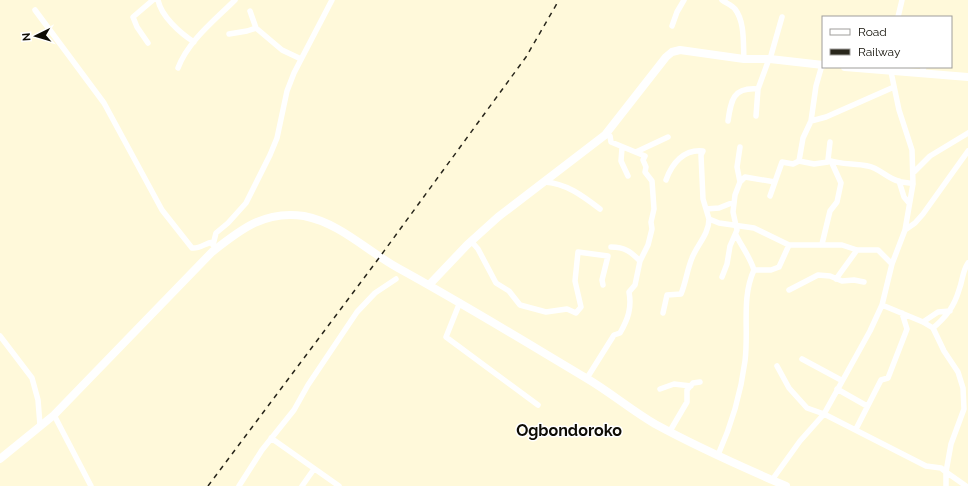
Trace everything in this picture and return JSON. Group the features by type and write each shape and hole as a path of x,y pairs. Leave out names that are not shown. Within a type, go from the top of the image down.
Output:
{"main road":[{"path":"429,285 471,241 498,217 605,135 654,70 672,52 680,50 744,59 770,59 822,65"},
{"path":"890,68 922,70 968,77"},
{"path":"0,459 54,415 212,252 242,229 255,222 271,217 288,215 304,216 324,222 360,242 379,258 460,302 587,378 654,423 718,455 786,486"}],"street":[{"path":"148,43 137,27 133,17 153,0"},
{"path":"158,0 159,6 173,24 194,42"},
{"path":"178,68 182,58 194,42 235,0"},
{"path":"212,252 216,233 228,223 246,203 270,155 276,138 286,91 332,0"},
{"path":"672,26 677,12 684,0"},
{"path":"722,0 734,8 737,13 742,28 744,59"},
{"path":"898,16 902,0"},
{"path":"35,10 104,103 170,221 192,248 197,248 213,242"},
{"path":"250,11 256,28 282,50 301,59"},
{"path":"756,116 758,89 770,59 782,17"},
{"path":"229,34 256,28"},
{"path":"799,161 803,138 811,121 816,86 822,68"},
{"path":"772,480 800,441 824,414 841,380 870,331 882,305 892,264 905,230 913,184 914,172 912,150 899,110 890,68"},
{"path":"811,121 826,117 894,87"},
{"path":"728,121 730,105 737,94 745,88 758,89"},
{"path":"914,172 930,156 968,133"},
{"path":"587,378 614,335 620,333 625,324 630,309 629,292 635,285 640,261 648,245 654,209 652,181 645,172 646,167 643,160 645,156 622,148 611,142 610,136 605,135"},
{"path":"636,152 668,137"},
{"path":"822,244 830,211 837,202 841,184 829,160 830,142"},
{"path":"740,147 737,166 740,182"},
{"path":"622,148 621,161 628,176"},
{"path":"663,313 667,295 681,294 692,260 709,226 709,219 704,199 703,151 693,150 677,160 670,169 666,180"},
{"path":"905,230 915,223 923,214 968,151"},
{"path":"770,196 782,162 793,164 799,161 814,164 828,162 829,160 868,166 882,171 899,181 907,181 913,184"},
{"path":"722,278 727,264 730,246 737,230 735,225 734,202 740,182 745,177 775,182"},
{"path":"899,181 904,197 910,203"},
{"path":"544,182 562,184 600,208"},
{"path":"706,209 719,208 734,202"},
{"path":"709,219 719,223 754,228 789,245 842,245 857,250 878,250 892,264"},
{"path":"718,455 730,424 745,361 746,296 754,270 751,259 742,247 736,235"},
{"path":"471,241 478,249 496,283 509,291 520,305 546,312 567,310 576,313 581,307 576,281 578,252 608,256 602,280 603,285"},
{"path":"754,270 771,270 779,267 789,245"},
{"path":"611,247 621,247 632,253 640,261"},
{"path":"836,278 857,250"},
{"path":"932,328 946,317 950,311 960,289 963,271 968,263"},
{"path":"789,290 818,275 836,278 842,281 854,280 864,282"},
{"path":"239,486 271,438 294,410 308,385 357,312 375,293 396,278"},
{"path":"460,302 446,337 538,405"},
{"path":"882,305 923,322 932,328"},
{"path":"923,322 931,315 938,312 950,311"},
{"path":"856,429 881,380 888,378 894,367 906,329 902,313"},
{"path":"931,315 932,328 944,351 958,372 964,398 962,418 951,444 946,472 946,486"},
{"path":"0,336 32,378 38,400 40,425"},
{"path":"802,359 841,380"},
{"path":"777,366 789,388 807,408 856,429 926,466 941,468 966,486"},
{"path":"670,431 687,402 687,390 693,383 700,382"},
{"path":"660,388 674,384 691,386"},
{"path":"837,389 867,406"},
{"path":"54,415 91,486"},
{"path":"271,438 338,486"},
{"path":"302,486 314,469"}],"railway":[{"path":"208,486 379,258 526,57 559,0"}],"district":[{"name":"Ogbondoroko","path":"569,430"}]}
